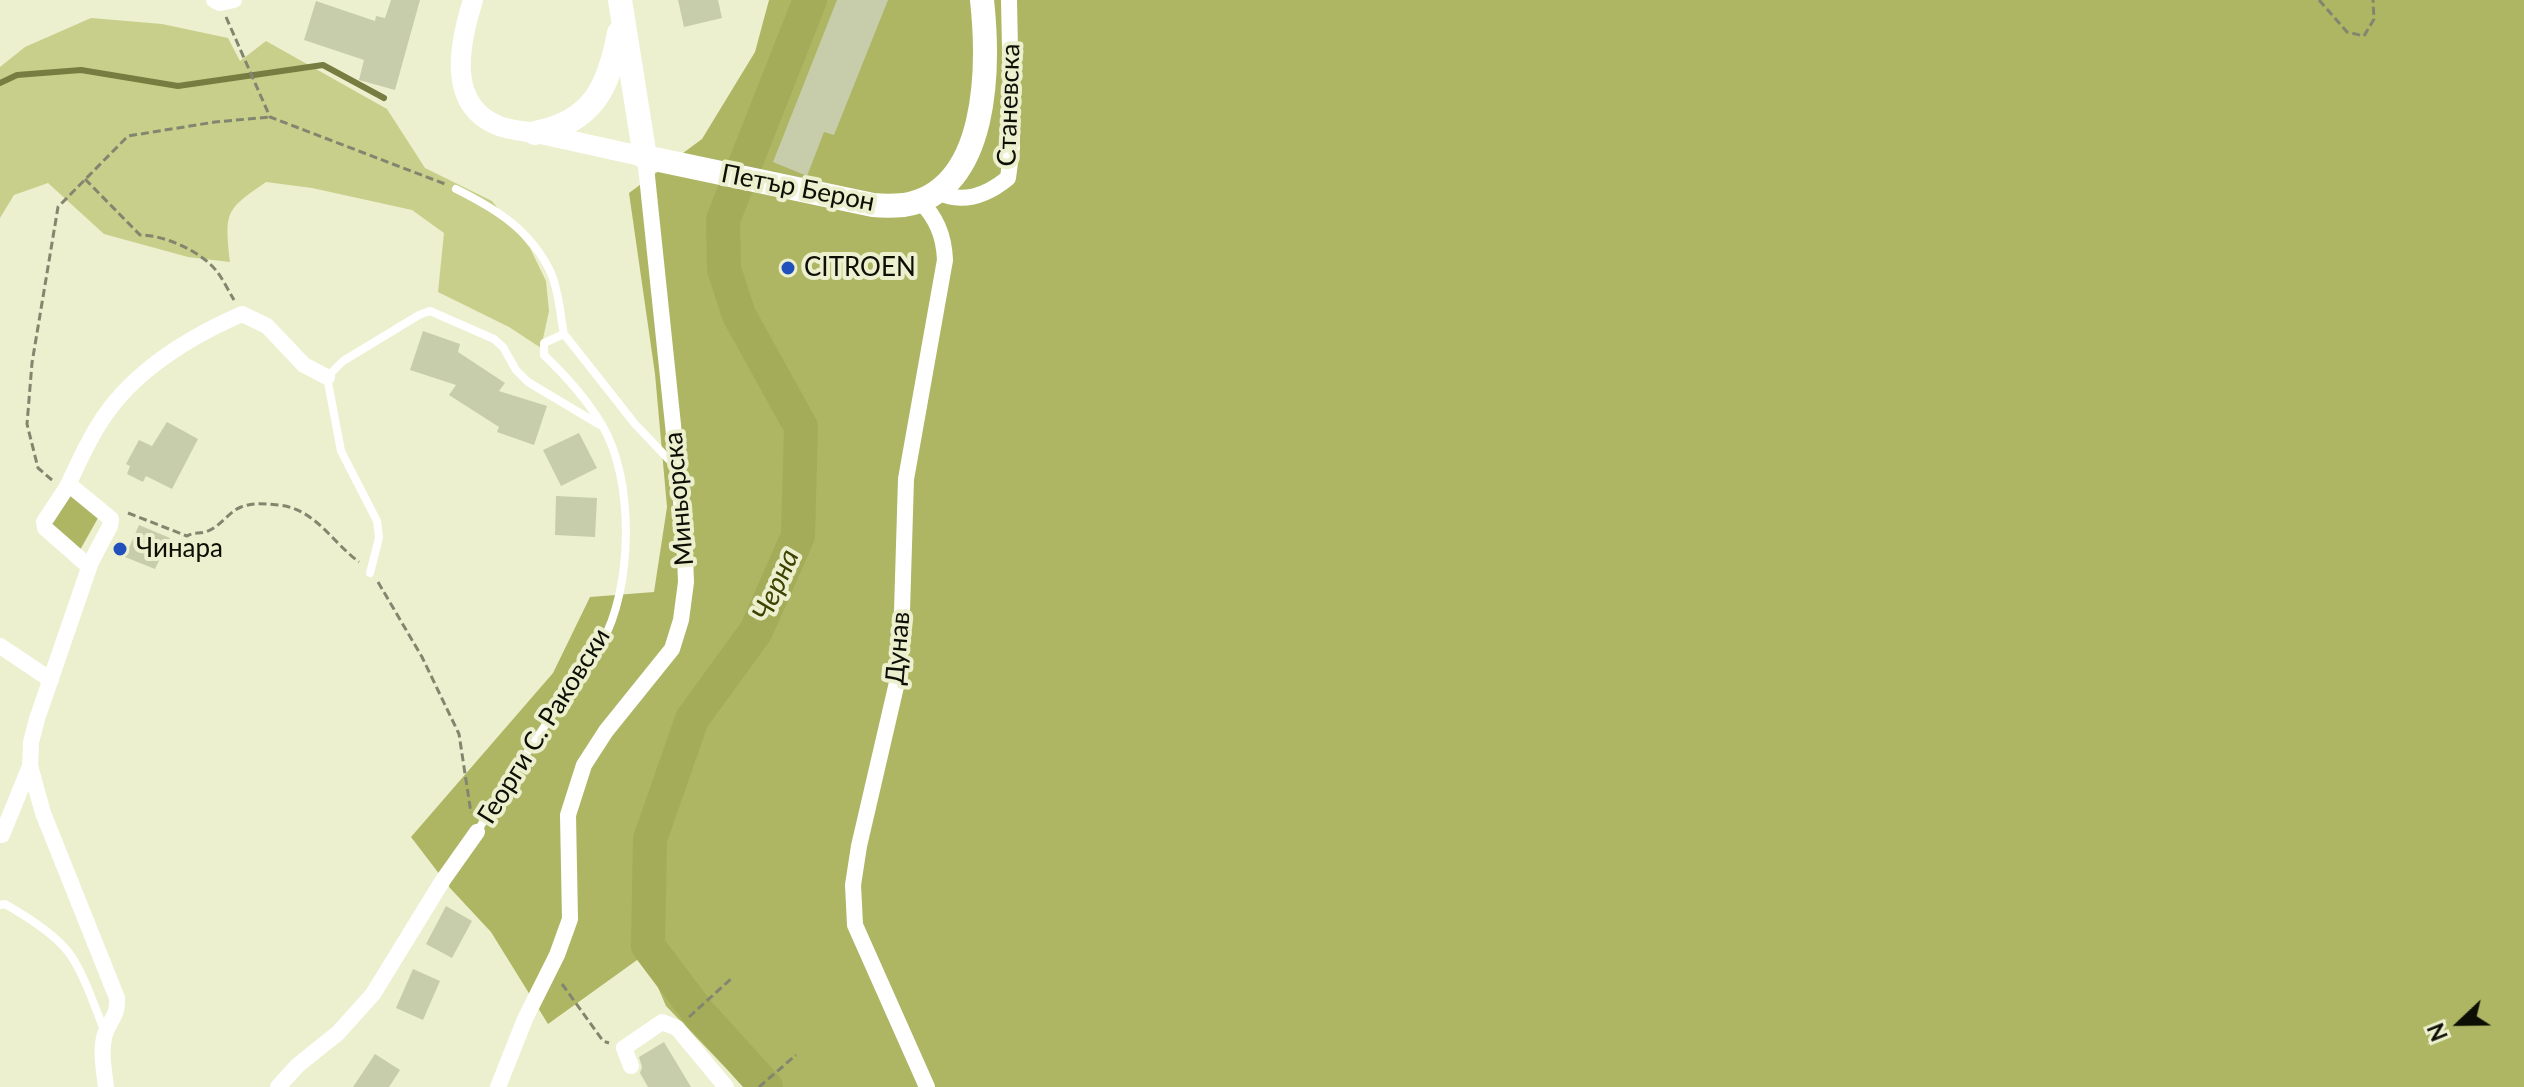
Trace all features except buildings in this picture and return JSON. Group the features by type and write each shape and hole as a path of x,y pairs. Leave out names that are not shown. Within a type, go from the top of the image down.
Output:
{"main road":[{"path":"927,196 964,159 979,120 985,78 982,0"},
{"path":"535,133 572,122 599,94 614,62 621,7"},
{"path":"621,7 645,157"},
{"name":"Петър Берон","path":"645,157 873,205 906,205 927,196"}],"street":[{"path":"473,0 460,45 459,62 461,81 474,108 489,121 512,130 645,157"},
{"name":"Станевска","path":"927,196 950,199 989,193 1008,178 1012,147 1009,0"},
{"name":"Миньорска","path":"498,1087 570,919 568,815 584,765 606,731 672,649 681,620 686,582 678,469 645,157"},
{"name":"Дунав","path":"927,196 944,243 945,260 906,479 898,678 859,846 853,885 855,925 927,1087"},
{"path":"91,562 86,564 45,528 44,522 67,487 99,424 135,380 169,355 242,314 267,326 304,365 327,377"},
{"path":"67,487 72,487 111,519 91,562 51,680 31,742 30,766 43,813 117,998 118,1013 106,1033 103,1056 106,1087"},
{"path":"0,646 51,680"},
{"path":"2,835 30,766"},
{"name":"Георги С. Раковски","path":"278,1087 298,1065 338,1033 373,994 443,880 477,832"},
{"path":"631,1066 624,1048 662,1022 677,1028 726,1087"}],"lane":[{"path":"456,189 496,209 517,226 552,274 564,334 635,424 678,469"},
{"path":"370,573 379,538 377,521 341,451 327,377 343,361 430,311 494,339 528,382 604,427"},
{"name":"Георги С. Раковски","path":"477,832 508,779 602,643 618,605 625,504 617,464 604,427 574,383 544,355 544,343 564,334"},
{"path":"0,905 13,908 47,932 71,955 106,1033"}],"path":[{"path":"2319,0 2347,32 2364,36 2374,19 2373,0"},
{"path":"223,1 242,56 270,117"},
{"path":"38,468 27,424 32,363 58,207 128,136 270,117 456,189"},
{"path":"85,179 140,235 154,235 192,252 217,271 242,314"},
{"path":"111,519 118,514 132,512 187,536 194,532 205,533 234,510 262,503 290,506 323,527 381,585 422,657 459,734 467,798 477,832"},
{"path":"557,955 555,974 581,1011 603,1041 624,1048"},
{"path":"677,1028 732,978"},
{"path":"759,1087 796,1055"}],"green space":[{"path":"769,0 2524,0 2524,1087 748,1087 666,1006 644,955 548,1024 491,932 450,888 411,837 553,673 590,597 654,592 667,507 655,374 629,193 702,139 755,52"},
{"path":"91,18 162,24 228,38 240,61 266,41 387,109 425,168 492,201 530,248 546,281 549,311 541,348 509,327 438,292 444,233 412,210 312,188 266,182 242,200 230,214 230,262 188,257 104,234 48,183 14,195 0,218 0,67 25,47"},
{"path":"68,493 98,518 80,550 49,522"}],"waterway":[{"name":"Черна","path":"766,1087 697,1011 648,946 650,839 692,719 756,631 798,536 801,427 739,315 724,269 723,220 810,0"},
{"path":"0,83 17,75 81,70 178,86 323,65 384,98"}],"place":[{"name":"CITROEN","path":"788,268"},
{"name":"Чинара","path":"120,549"}]}
